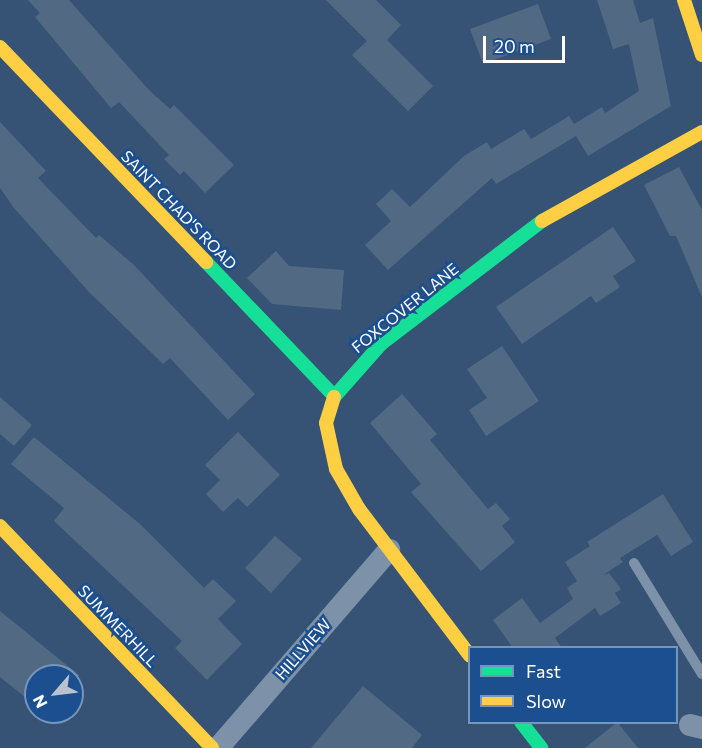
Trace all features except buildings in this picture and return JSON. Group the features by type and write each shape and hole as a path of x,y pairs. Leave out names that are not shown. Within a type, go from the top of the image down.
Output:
{"street":[{"path":"684,0 702,55"},
{"name":"SAINT CHAD'S ROAD","path":"0,47 334,396"},
{"name":"FOXCOVER LANE","path":"468,653 359,509 328,447 326,423 334,396 381,344 550,215 702,132"},
{"name":"SUMMERHILL","path":"0,526 212,748"},
{"name":"HILLVIEW","path":"218,748 389,550"},
{"path":"522,724 541,748"}],"lane":[{"path":"634,563 702,674"}],"traffic: fast":[{"path":"334,397 381,344 542,221"},
{"path":"206,262 334,396"},
{"path":"523,724 541,748"}],"traffic: slow":[{"path":"684,0 702,55"},
{"path":"0,47 206,262"},
{"path":"542,221 702,132"},
{"path":"334,397 326,423 336,469 359,509 468,653"},
{"path":"0,526 212,748"}]}
